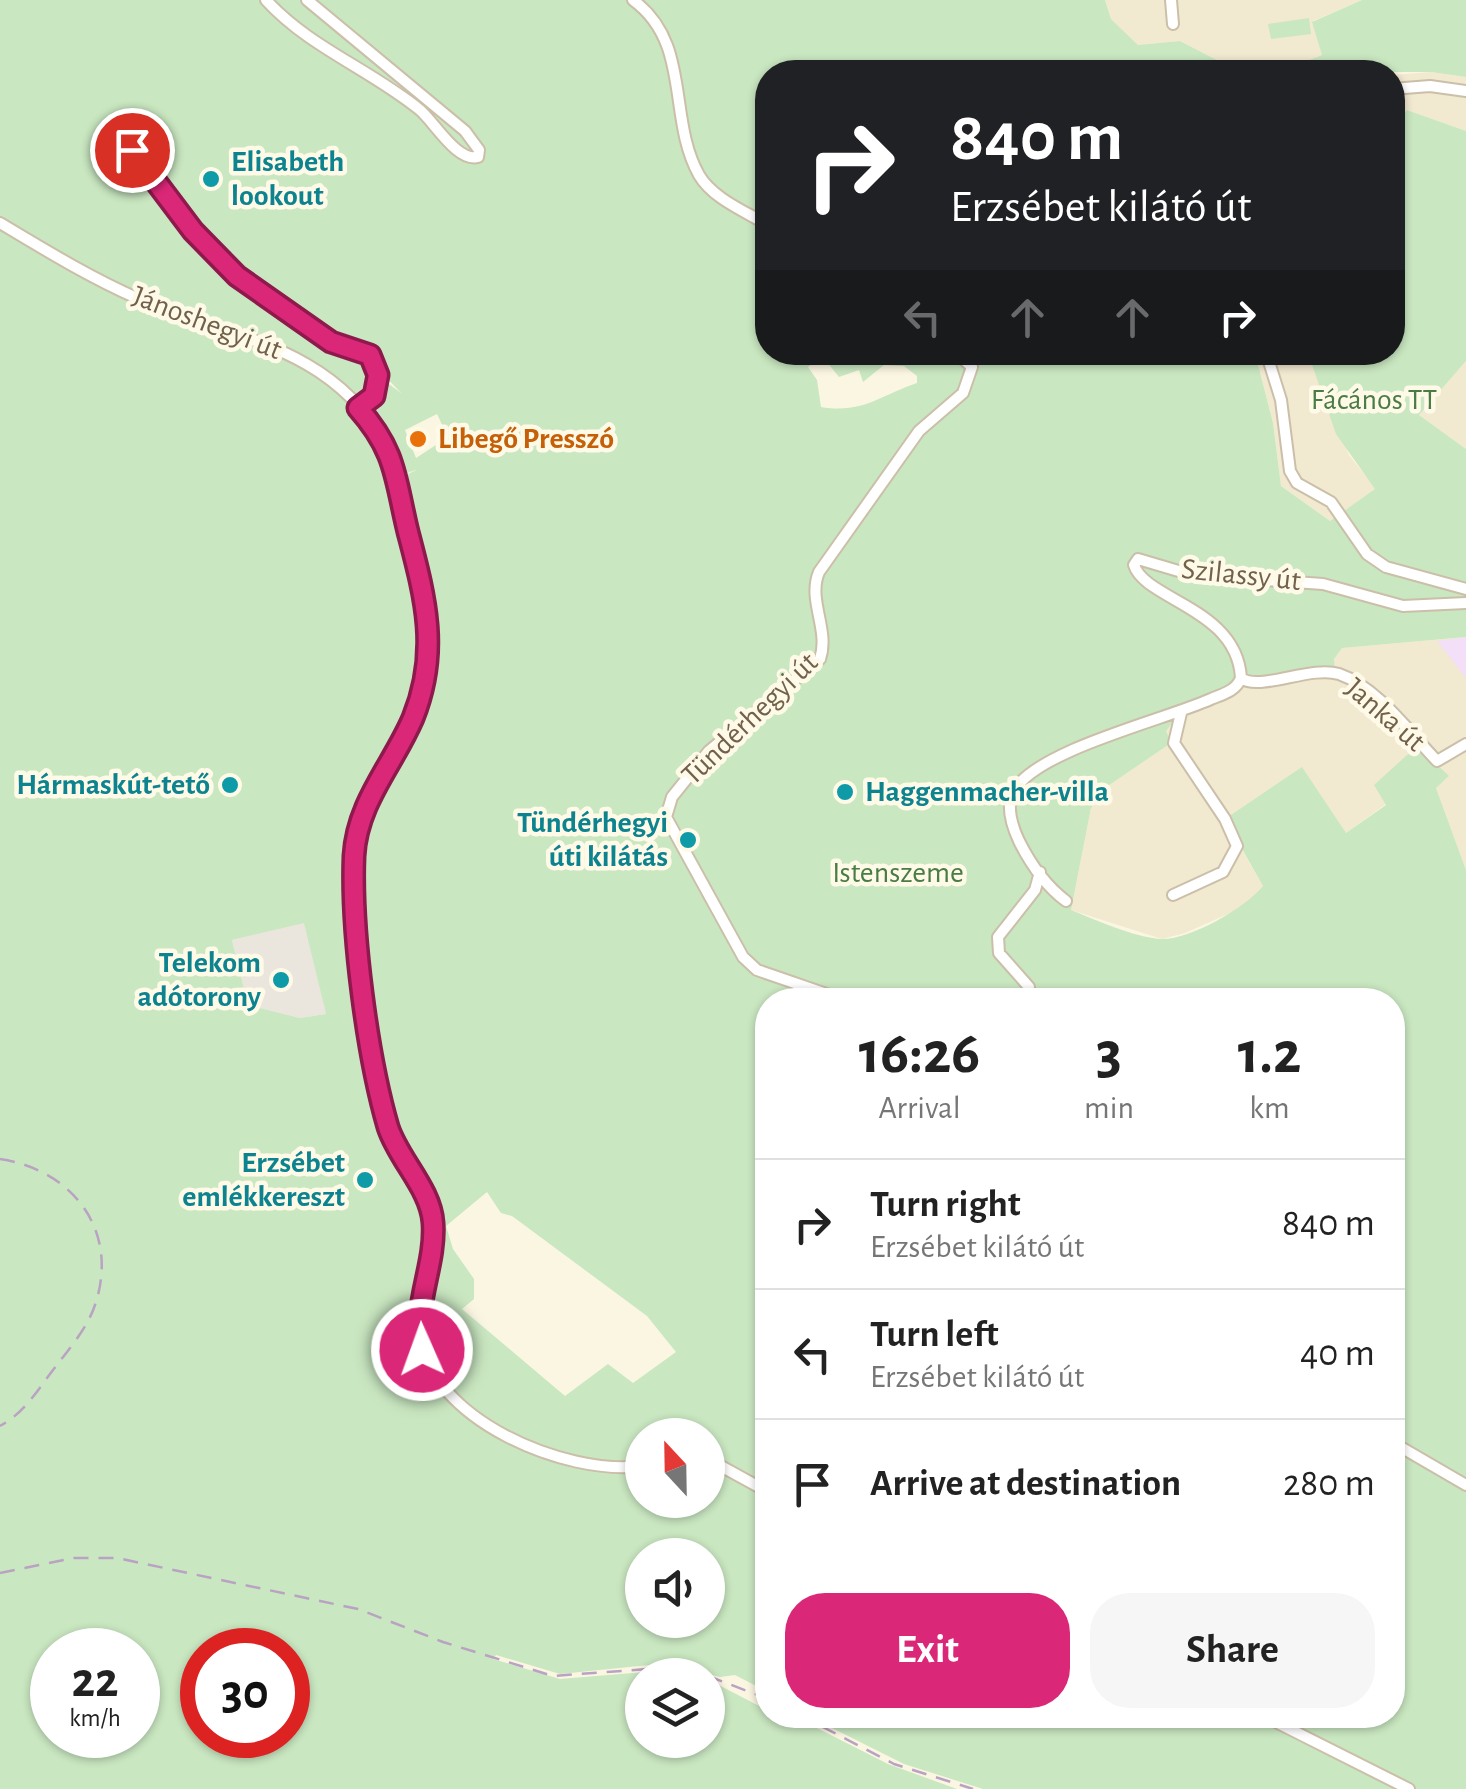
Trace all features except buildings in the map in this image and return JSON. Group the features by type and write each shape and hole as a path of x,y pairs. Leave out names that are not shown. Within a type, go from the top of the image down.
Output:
{"street":[{"path":"266,0 327,52 417,108 460,153 478,156 479,150 465,131 307,0"},
{"path":"633,0 658,23 668,40 688,144 699,175 720,196 755,217"},
{"path":"1171,0 1173,24"},
{"path":"1405,88 1430,86 1466,91"},
{"path":"158,155 134,145 132,152 193,231 237,276 331,342 370,355 377,366 377,388 372,399 358,408"},
{"name":"Jánoshegyi út","path":"0,223 136,298 284,349 324,375 387,444 428,608 428,653 418,704 366,806 354,856 365,1012 380,1094 401,1160 428,1204 433,1222 418,1318 422,1350 446,1395 510,1437 583,1464 625,1465"},
{"name":"Tündérhegyi út","path":"809,988 757,970 743,957 666,817 672,797 709,751 820,658 824,644 813,589 818,572 919,431 968,385 970,365"},
{"path":"1269,365 1286,427 1290,472 1298,483 1331,502 1368,554 1386,568 1466,589"},
{"name":"Szilassy út","path":"1241,678 1228,640 1188,606 1138,575 1134,565 1138,558 1192,574 1302,580 1402,606 1466,602"},
{"name":"Janka út","path":"1241,678 1252,684 1323,672 1338,674 1374,698 1437,761 1466,744"},
{"path":"1066,901 1052,890 1014,832 1010,800 1024,778 1085,744 1234,689 1241,678"},
{"path":"1173,894 1223,872 1237,846 1174,743 1180,712"},
{"path":"1029,987 999,953 998,942 1006,921 1034,890 1040,872"},
{"path":"1405,1450 1466,1485"},
{"path":"725,1469 755,1485"},
{"path":"1288,1728 1408,1789"}],"shaded area":[{"path":"1105,0 1362,0 1313,21 1322,55 1309,60 1217,60 1180,41 1138,45 1111,19"},
{"path":"1431,72 1466,77 1466,131 1405,112 1405,74"},
{"path":"1466,361 1466,449 1419,415"},
{"path":"1258,365 1313,365 1349,455 1376,489 1330,521 1281,486 1273,423"},
{"path":"1466,637 1466,870 1436,788 1448,777 1386,804 1346,833 1239,845 1263,886 1246,906 1185,933 1162,939 1071,910 1091,808 1105,788 1171,743 1166,739 1166,714 1236,682 1334,659 1342,648"},
{"path":"1466,637 1466,678 1437,641"},
{"path":"305,922 326,1014 300,1018 248,1005 232,940"}],"green space":[{"path":"0,0 1105,0 1111,19 1138,45 1180,41 1217,60 755,60 755,365 811,365 821,407 849,408 917,383 917,376 904,366 884,365 1258,365 1273,423 1281,486 1330,521 1375,489 1336,434 1312,365 1405,365 1405,112 1466,131 1466,361 1419,415 1466,449 1466,637 1342,648 1334,659 1335,673 1242,678 1229,689 1167,715 1175,719 1166,731 1171,743 1105,788 1091,808 1071,910 1150,938 1187,934 1230,913 1263,886 1225,819 1302,767 1346,833 1386,805 1374,785 1417,746 1449,776 1436,788 1466,870 1466,1789 983,1789 904,1764 832,1728 1405,1728 1405,988 755,988 755,1685 735,1675 725,1676 725,1658 625,1658 625,1667 560,1674 496,1655 493,1659 560,1679 625,1674 625,1758 725,1758 725,1689 755,1704 755,1728 817,1728 888,1764 957,1789 0,1789","holes":["386,377 401,393 385,381 366,411 396,452 402,475 418,469 396,480 386,453 369,434 372,431 356,410 350,414 346,403 365,397 376,380","437,414 445,431 436,436 439,443 416,458 405,430","304,923 326,1014 300,1018 248,1005 232,940","487,1192 501,1213 512,1216 647,1316 676,1352 633,1383 608,1364 565,1396 462,1309 474,1299 474,1279 453,1249 446,1226"]},
{"path":"1362,0 1466,0 1466,77 1405,72 1405,60 1309,60 1322,55 1312,22"},
{"path":"1309,18 1311,34 1271,39 1268,24"},
{"path":"829,365 884,365 863,382 859,370 839,377"}],"railway":[{"path":"0,1159 26,1165 69,1191 95,1229 101,1253 101,1278 92,1314 30,1401 0,1426"},
{"path":"0,1573 74,1558 117,1558 358,1609 443,1642 553,1676 625,1671"},
{"path":"725,1683 755,1694"},
{"path":"825,1728 894,1764 973,1789"}],"place":[{"name":"Elisabeth lookout","path":"211,179"},
{"name":"Libegő Presszó","path":"418,439"},
{"name":"Hármaskút-tető","path":"230,785"},
{"name":"Haggenmacher-villa","path":"845,792"},
{"name":"Tündérhegyi úti kilátás","path":"688,840"},
{"name":"Telekom adótorony","path":"281,980"},
{"name":"Erzsébet emlékkereszt","path":"365,1180"}],"route":[{"path":"132,150 193,231 237,276 331,342 369,354 377,366 379,378 374,396 358,408 387,444 399,476 409,536 425,590 428,653 418,704 372,789 360,821 354,856 365,1012 380,1094 401,1160 428,1204 433,1222 418,1318 422,1350"}],"park label":[{"name":"Fácános TT","path":"1374,400"},
{"name":"Istenszeme","path":"898,873"}]}
